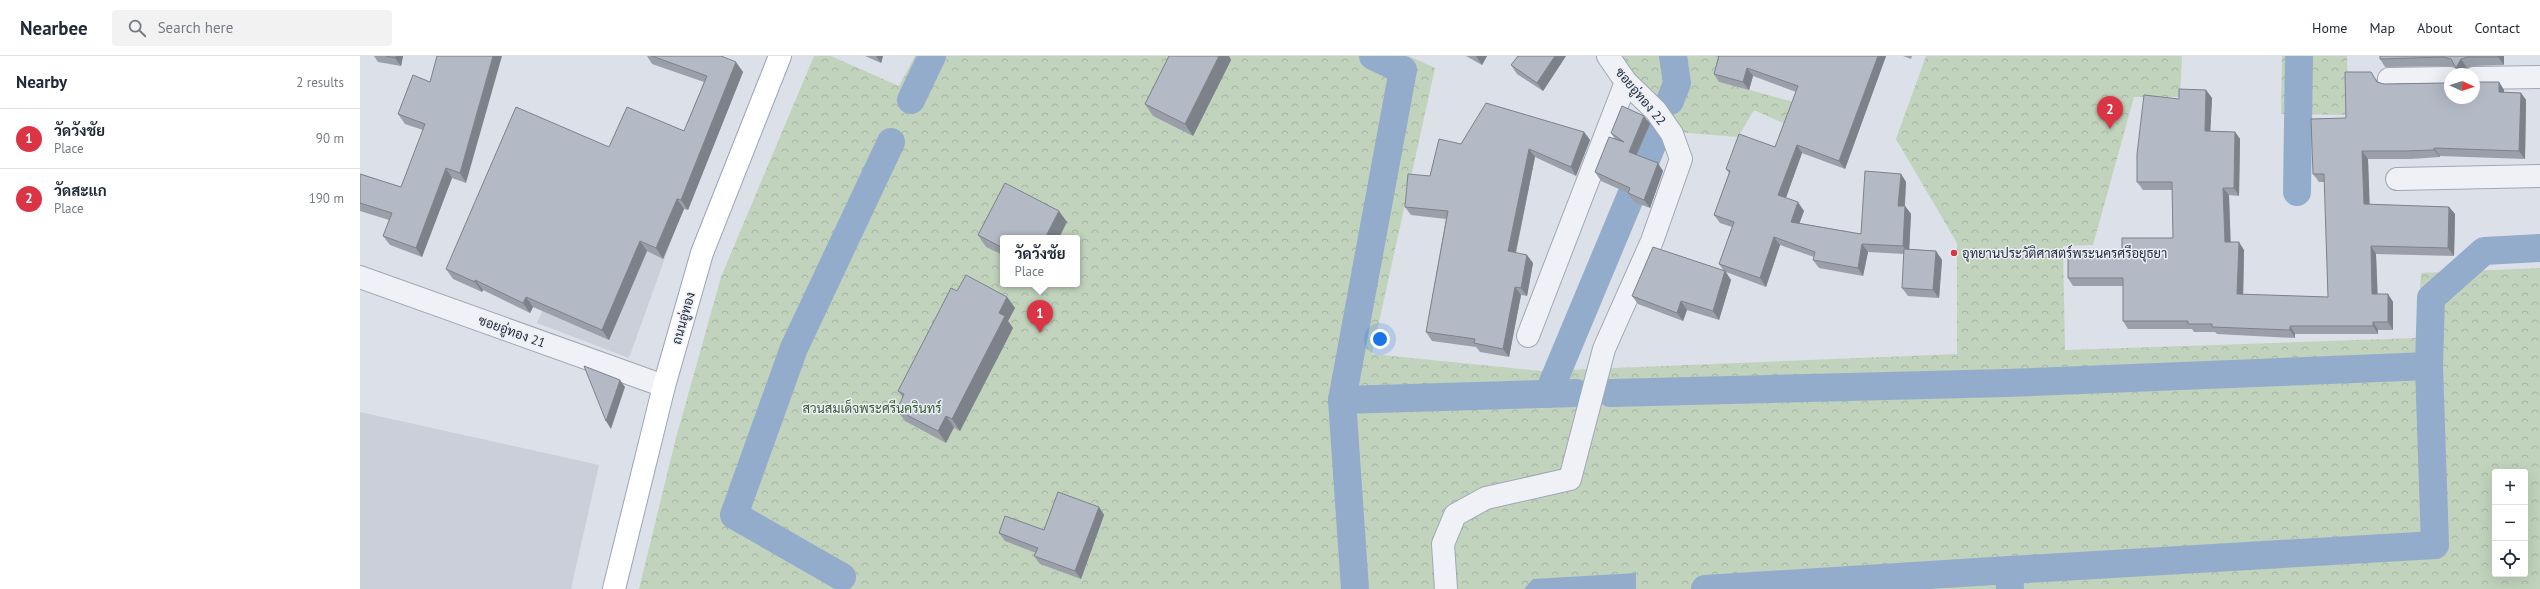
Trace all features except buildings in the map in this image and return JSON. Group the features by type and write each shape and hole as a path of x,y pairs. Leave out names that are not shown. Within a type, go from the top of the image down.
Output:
{"main road":[{"name":"ถนนอู่ทอง","path":"614,589 664,386 702,253 780,56"}],"street":[{"name":"ซอยอู่ทอง 22","path":"1446,589 1443,544 1455,515 1486,498 1570,479 1604,349 1652,240 1681,159 1672,134 1656,111 1626,82 1608,56"},
{"path":"2480,78 2540,77"},
{"path":"2389,79 2444,78"},
{"path":"1528,336 1626,82"},
{"path":"2397,179 2540,176"},
{"name":"ซอยอู่ทอง 21","path":"360,277 664,386"}],"shaded area":[{"path":"614,151 692,183 629,358 537,323"},
{"path":"360,412 599,465 571,589 360,589"}],"green space":[{"name":"สวนสมเด็จพระศรีนครินทร์","path":"814,56 831,56 899,86 915,56 1409,56 1435,68 1372,354 1541,371 1957,354 1957,243 1896,139 1926,56 2182,56 2180,97 2134,97 2093,245 2063,246 2065,350 2417,338 2421,273 2540,268 2540,589 639,589 676,438 721,277"},
{"path":"1612,56 1714,56 1723,59 1720,82 1797,103 1787,125 1754,110 1738,137 1676,132"},
{"path":"2282,56 2347,56 2349,115 2281,114"}],"water":[{"path":"1636,573 1636,589 1524,589 1533,579"}],"waterway":[{"path":"911,100 932,56"},
{"path":"1355,589 1342,400 1403,70 1373,56"},
{"path":"1670,101 1677,83 1673,56"},
{"path":"2297,192 2299,56"},
{"path":"1548,394 1660,126"},
{"path":"842,577 734,515 794,348 891,142"},
{"path":"2010,589 2009,570 2435,545 2429,366 2431,298 2484,251 2540,248"},
{"path":"1611,393 2007,383 2429,366"},
{"path":"1342,400 1576,393"},
{"path":"1705,589 2009,570"}],"place":[{"name":"วัดสะแก","path":"2110,129"},
{"name":"อุทยานประวัติศาสตร์พระนครศรีอยุธยา","path":"1954,253"},
{"name":"วัดวังชัย","path":"1040,333"}]}
